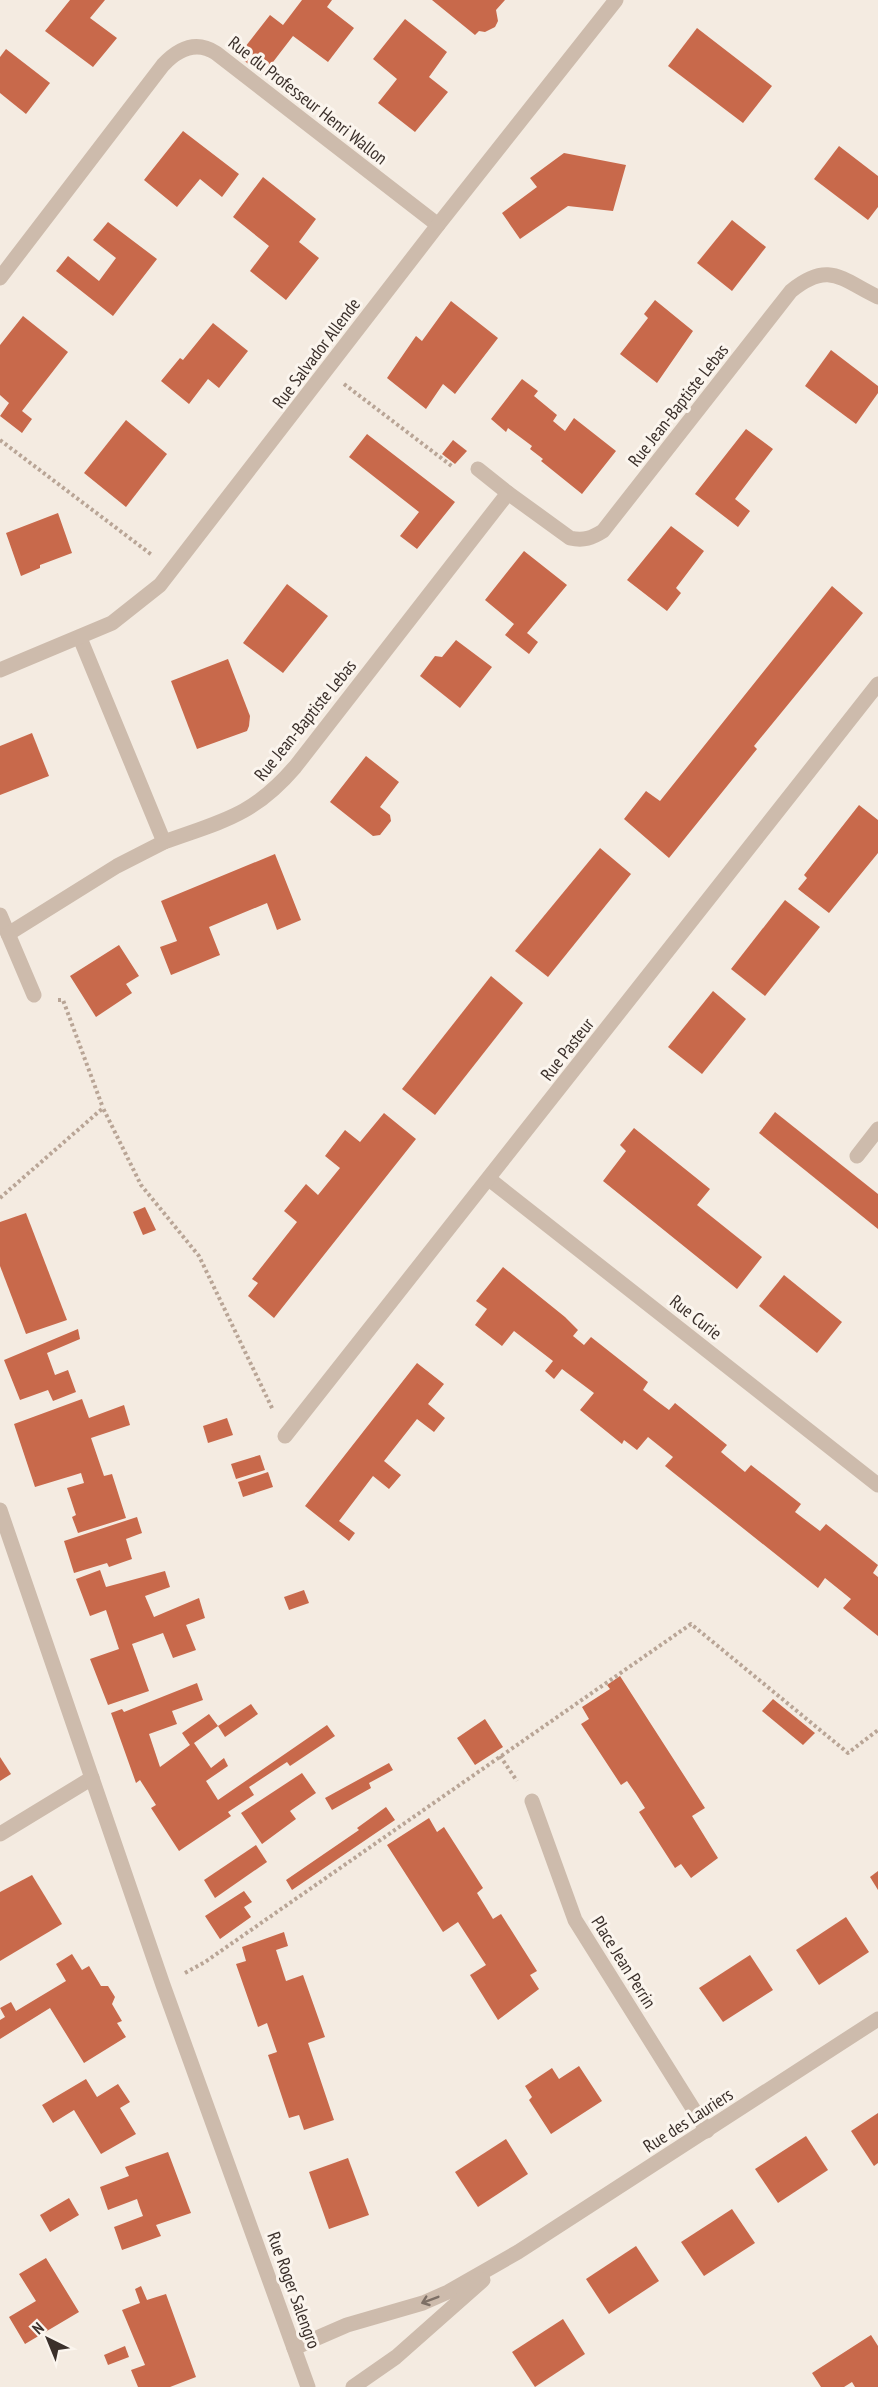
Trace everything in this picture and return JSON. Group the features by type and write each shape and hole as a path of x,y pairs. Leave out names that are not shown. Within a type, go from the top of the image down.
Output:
{"street":[{"name":"Rue Salvador Allende","path":"0,670 112,623 148,598 173,571 438,225 616,0"},
{"name":"Rue du Professeur Henri Wallon","path":"0,278 163,64 178,52 194,46 208,48 216,53 438,225"},
{"name":"Rue Jean-Baptiste Lebas","path":"478,469 570,538 582,540 593,538 603,531 792,291 813,276 835,274 878,297"},
{"name":"Rue Jean-Baptiste Lebas","path":"8,934 124,862 164,842 238,815 267,797 280,784 508,493"},
{"path":"80,638 164,842"},
{"name":"Rue Pasteur","path":"285,1436 878,684"},
{"path":"0,915 34,995"},
{"path":"857,1156 878,1129"},
{"name":"Rue Curie","path":"489,1179 878,1485"},
{"name":"Rue Roger Salengro","path":"0,1510 242,2207 308,2387"},
{"path":"0,1834 92,1778"},
{"name":"Place Jean Perrin","path":"532,1801 575,1920 707,2131"},
{"name":"Rue des Lauriers","path":"294,2348 347,2325 436,2298 518,2252 878,2019"},
{"name":"Rue des Lauriers","path":"353,2387 396,2357 518,2252"}],"path":[{"path":"327,371 463,475 478,469"},
{"path":"0,440 173,571"},
{"path":"34,995 63,1000 103,1108 141,1185 199,1256 285,1436"},
{"path":"0,1198 103,1108"}],"building":[{"path":"70,0 105,0 90,18 117,38 93,67 45,31"},
{"path":"302,0 332,0 327,7 354,28 328,62 293,36 263,75 238,56 270,15 283,25"},
{"path":"432,0 505,0 496,10 498,21 495,27 485,32 479,31 475,35"},
{"path":"405,19 447,52 429,77 448,92 415,132 378,103 397,79 373,59"},
{"path":"697,28 772,86 743,123 668,66"},
{"path":"6,49 50,83 26,114 0,93 0,57"},
{"path":"183,131 239,174 222,197 200,179 177,207 144,180"},
{"path":"839,146 878,176 878,207 868,220 814,179"},
{"path":"564,153 626,165 613,211 568,206 520,239 502,213 537,187 530,178"},
{"path":"263,177 316,219 299,242 319,258 286,300 250,271 269,246 233,217"},
{"path":"732,220 766,247 732,291 697,263"},
{"path":"108,222 157,259 113,316 56,271 68,256 99,281 116,258 93,240"},
{"path":"655,300 693,331 657,383 620,354 648,318 644,314"},
{"path":"451,301 498,338 455,394 443,384 426,409 387,378 416,336 422,341"},
{"path":"23,316 68,352 22,411 32,419 22,433 0,416 9,403 0,395 0,345"},
{"path":"213,323 248,351 219,388 208,379 189,404 161,381 180,358 183,360"},
{"path":"831,350 878,386 878,393 856,424 805,386"},
{"path":"522,379 538,391 534,396 557,415 553,421 565,431 574,418 616,451 582,494 541,461 543,459 530,449 532,446 508,428 506,432 491,419"},
{"path":"126,420 167,454 126,507 84,473"},
{"path":"746,429 773,449 735,499 750,511 738,527 695,494"},
{"path":"367,434 455,502 417,549 400,536 419,512 349,457"},
{"path":"453,440 467,451 455,464 442,454"},
{"path":"58,513 72,553 40,565 40,568 21,576 6,533"},
{"path":"671,526 704,551 676,588 681,593 667,611 627,580"},
{"path":"524,551 567,585 527,633 538,642 529,654 505,635 514,624 485,600"},
{"path":"287,584 328,616 283,673 243,643"},
{"path":"832,586 863,613 754,746 757,749 669,858 624,819 646,791 660,801"},
{"path":"456,640 492,667 460,708 420,676 435,656 442,657"},
{"path":"228,659 250,716 249,726 247,731 197,749 171,681"},
{"path":"32,733 49,776 0,795 0,746"},
{"path":"366,756 399,782 380,807 390,815 391,821 380,835 373,836 330,802"},
{"path":"859,805 878,820 878,853 829,913 798,889 807,878 804,875"},
{"path":"600,848 631,874 548,977 515,951"},
{"path":"275,854 301,920 277,930 267,903 209,927 220,955 171,975 160,947 177,941 161,901"},
{"path":"785,900 820,927 765,996 731,969"},
{"path":"119,945 139,976 126,984 132,993 96,1017 70,976"},
{"path":"491,976 523,1003 435,1115 402,1089"},
{"path":"713,991 746,1019 702,1074 668,1047"},
{"path":"775,1112 878,1194 878,1229 759,1133"},
{"path":"384,1113 416,1139 274,1318 248,1296 258,1283 252,1279 297,1222 284,1211 306,1184 318,1195 340,1168 325,1156 345,1130 360,1142"},
{"path":"634,1128 710,1189 697,1205 762,1257 737,1289 603,1181 626,1151 620,1145"},
{"path":"145,1207 156,1230 143,1235 133,1212"},
{"path":"26,1213 67,1320 26,1334 0,1266 0,1222"},
{"path":"503,1267 565,1317 578,1330 573,1336 584,1345 591,1337 648,1382 643,1390 669,1410 675,1403 727,1445 721,1452 745,1472 751,1465 801,1504 795,1512 820,1531 826,1524 878,1565 873,1573 878,1577 878,1636 843,1608 851,1599 825,1578 818,1588 665,1466 673,1457 648,1437 637,1450 624,1440 622,1444 580,1410 594,1393 562,1369 554,1379 545,1371 553,1361 514,1331 502,1346 475,1325 487,1309 476,1301"},
{"path":"784,1275 842,1322 817,1353 759,1306"},
{"path":"78,1329 80,1339 47,1353 55,1375 68,1370 76,1392 53,1401 48,1390 20,1400 4,1360"},
{"path":"417,1363 444,1384 428,1404 445,1418 434,1432 417,1419 384,1461 401,1475 389,1489 373,1476 339,1521 355,1533 349,1541 305,1506"},
{"path":"82,1399 89,1418 124,1405 130,1425 91,1438 104,1476 112,1474 126,1518 78,1533 72,1517 76,1515 67,1488 84,1483 81,1473 35,1487 14,1424"},
{"path":"227,1418 233,1435 208,1443 203,1426"},
{"path":"260,1455 265,1470 236,1479 231,1464"},
{"path":"268,1472 273,1487 243,1497 238,1482"},
{"path":"137,1517 142,1533 126,1539 132,1559 109,1567 107,1563 74,1573 64,1541"},
{"path":"100,1570 106,1587 165,1571 170,1587 145,1596 154,1617 199,1598 205,1618 186,1625 196,1650 173,1658 163,1633 132,1644 149,1691 108,1705 90,1659 119,1649 106,1610 90,1616 76,1579"},
{"path":"304,1590 309,1603 289,1610 284,1597"},
{"path":"620,1676 705,1808 692,1816 718,1858 691,1878 681,1864 675,1868 639,1812 645,1808 636,1794 627,1781 621,1785 581,1724 589,1719 582,1707 610,1689 607,1685"},
{"path":"197,1683 203,1700 172,1711 177,1724 149,1734 160,1767 190,1745 182,1733 209,1714 218,1726 194,1743 211,1768 224,1758 228,1766 206,1781 218,1800 327,1725 335,1736 290,1766 287,1762 249,1787 254,1795 228,1812 231,1816 179,1851 151,1808 156,1805 140,1780 136,1783 111,1713 122,1709 124,1712"},
{"path":"773,1699 815,1733 803,1745 762,1711"},
{"path":"251,1704 258,1714 225,1737 218,1726"},
{"path":"485,1719 503,1747 475,1765 457,1738"},
{"path":"0,1757 11,1774 0,1781"},
{"path":"389,1763 393,1770 369,1783 371,1788 332,1810 325,1798"},
{"path":"302,1773 316,1793 290,1811 296,1819 262,1844 241,1813"},
{"path":"386,1807 395,1820 292,1890 286,1880 359,1830 357,1828"},
{"path":"429,1818 437,1832 444,1827 483,1888 477,1893 493,1919 501,1914 537,1971 530,1975 539,1989 498,2020 470,1975 486,1965 458,1922 443,1932 387,1845"},
{"path":"256,1845 267,1862 215,1898 204,1880"},
{"path":"878,1871 878,1890 870,1877"},
{"path":"32,1875 62,1924 0,1961 0,1892"},
{"path":"244,1891 252,1902 244,1907 251,1917 220,1939 205,1916"},
{"path":"846,1917 869,1952 819,1985 796,1950"},
{"path":"284,1932 288,1946 276,1950 286,1981 303,1975 325,2037 308,2043 334,2120 304,2130 299,2115 289,2118 268,2055 277,2052 267,2023 258,2027 236,1964 246,1961 242,1947"},
{"path":"72,1954 82,1970 89,1966 101,1986 108,1986 115,1997 112,2004 122,2021 117,2023 126,2037 84,2063 50,2008 0,2039 0,2020 5,2017 0,2008 11,2002 16,2011 66,1981 56,1964"},
{"path":"750,1955 773,1990 723,2022 699,1988"},
{"path":"579,2066 602,2101 551,2134 529,2100 532,2097 525,2086 552,2068 559,2079"},
{"path":"86,2079 97,2097 118,2084 130,2102 120,2108 136,2134 101,2154 74,2110 53,2123 42,2105"},
{"path":"878,2113 878,2163 874,2166 851,2131"},
{"path":"806,2136 828,2170 778,2203 755,2169"},
{"path":"506,2139 528,2174 478,2207 455,2172"},
{"path":"168,2152 191,2213 156,2225 161,2236 122,2250 114,2227 143,2216 137,2199 108,2210 100,2187 129,2176 125,2167"},
{"path":"348,2158 369,2215 329,2229 309,2172"},
{"path":"69,2198 79,2215 50,2232 40,2215"},
{"path":"732,2209 755,2243 704,2276 681,2242"},
{"path":"636,2246 659,2281 609,2314 586,2279"},
{"path":"46,2258 79,2312 25,2344 9,2317 36,2301 19,2274"},
{"path":"141,2286 147,2300 166,2294 196,2377 170,2387 138,2387 131,2370 145,2365 122,2310 140,2303 135,2289"},
{"path":"563,2319 585,2354 535,2387 512,2352"},
{"path":"871,2335 878,2346 878,2387 855,2387 852,2382 844,2387 821,2387 812,2373"},
{"path":"125,2346 129,2357 108,2365 104,2355"}]}
